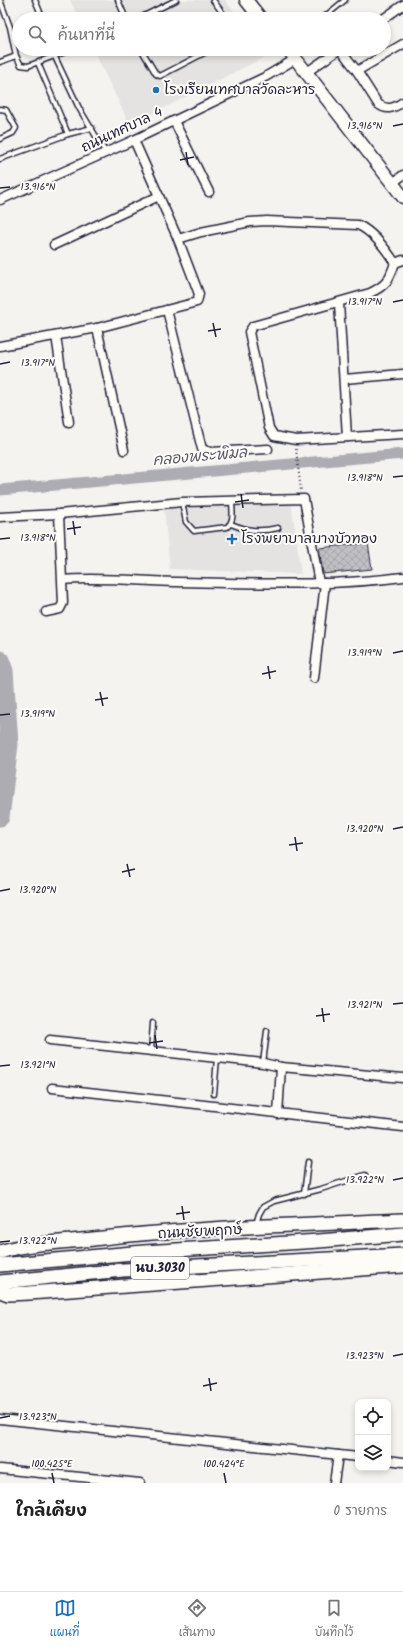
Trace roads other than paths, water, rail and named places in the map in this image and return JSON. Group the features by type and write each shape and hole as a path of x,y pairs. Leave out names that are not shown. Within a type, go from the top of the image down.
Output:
{"main road":[{"path":"246,0 255,12"},
{"path":"297,58 306,72 403,196"},
{"path":"0,1252 29,1246 119,1236 256,1227 403,1220"},
{"name":"ถนนชัยพฤกษ์","path":"0,1265 144,1252 403,1234"},
{"name":"นบ.3030","path":"0,1282 123,1270 403,1255"},
{"path":"0,1291 8,1294 29,1293 403,1266"}],"street":[{"path":"391,15 402,9"},
{"path":"391,51 403,44"},
{"path":"306,72 330,56"},
{"path":"345,56 378,104 383,108 389,109 403,102"},
{"path":"357,71 383,56"},
{"name":"ถนนเทศบาล 4","path":"0,200 174,121 265,77 297,58"},
{"path":"174,121 210,192"},
{"path":"0,346 97,328 196,303 199,297 178,239 134,140"},
{"path":"393,183 403,175"},
{"path":"54,245 159,196"},
{"path":"178,239 250,222 267,221 358,225 364,228 399,261 389,280 381,288 370,294 253,326 250,329 249,335 269,428 274,436 296,440 403,434"},
{"path":"338,303 347,437"},
{"path":"167,310 202,449 210,452 268,449"},
{"path":"97,328 124,450"},
{"path":"56,336 69,422"},
{"path":"344,379 403,374"},
{"path":"0,517 59,514 182,502 304,500 322,583 314,678"},
{"path":"46,612 60,609 62,607 64,597 59,514"},
{"path":"63,580 108,579 174,582 322,583 356,582 403,577"},
{"path":"50,1040 263,1063 281,1067 403,1078"},
{"path":"278,1114 281,1067"},
{"path":"52,1088 403,1127"},
{"path":"0,1419 355,1457"},
{"path":"334,1483 338,1455"},
{"path":"391,1460 403,1462"},
{"path":"0,1469 140,1483"}],"lane":[{"path":"0,0 12,37"},
{"path":"35,0 40,12"},
{"path":"118,0 123,12"},
{"path":"152,12 176,0"},
{"path":"213,0 222,12"},
{"path":"330,12 345,0"},
{"path":"0,62 16,56 21,65 28,66 55,57 79,108 106,153"},
{"path":"145,56 156,74 160,76 199,56"},
{"path":"38,63 68,134"},
{"path":"0,109 6,110 16,128 13,133 0,139"},
{"path":"0,159 68,134 92,128"},
{"path":"182,502 186,522 194,531 227,527 231,524 233,519 232,501"},
{"path":"231,524 246,530 264,531 278,528"},
{"path":"151,1051 153,1024"},
{"path":"263,1063 267,1031"},
{"path":"214,1094 217,1058"},
{"path":"304,1194 308,1162"},
{"path":"256,1227 258,1214 263,1207 274,1201 304,1194 365,1175"}],"waterway":[{"name":"คลองพระพิมล","path":"0,490 403,454"},
{"path":"0,660 4,671 9,744 0,817"}],"place":[{"name":"โรงเรียนเทศบาลวัดละหาร","path":"156,90"},
{"name":"โรงพยาบาลบางบัวทอง","path":"232,539"}]}
